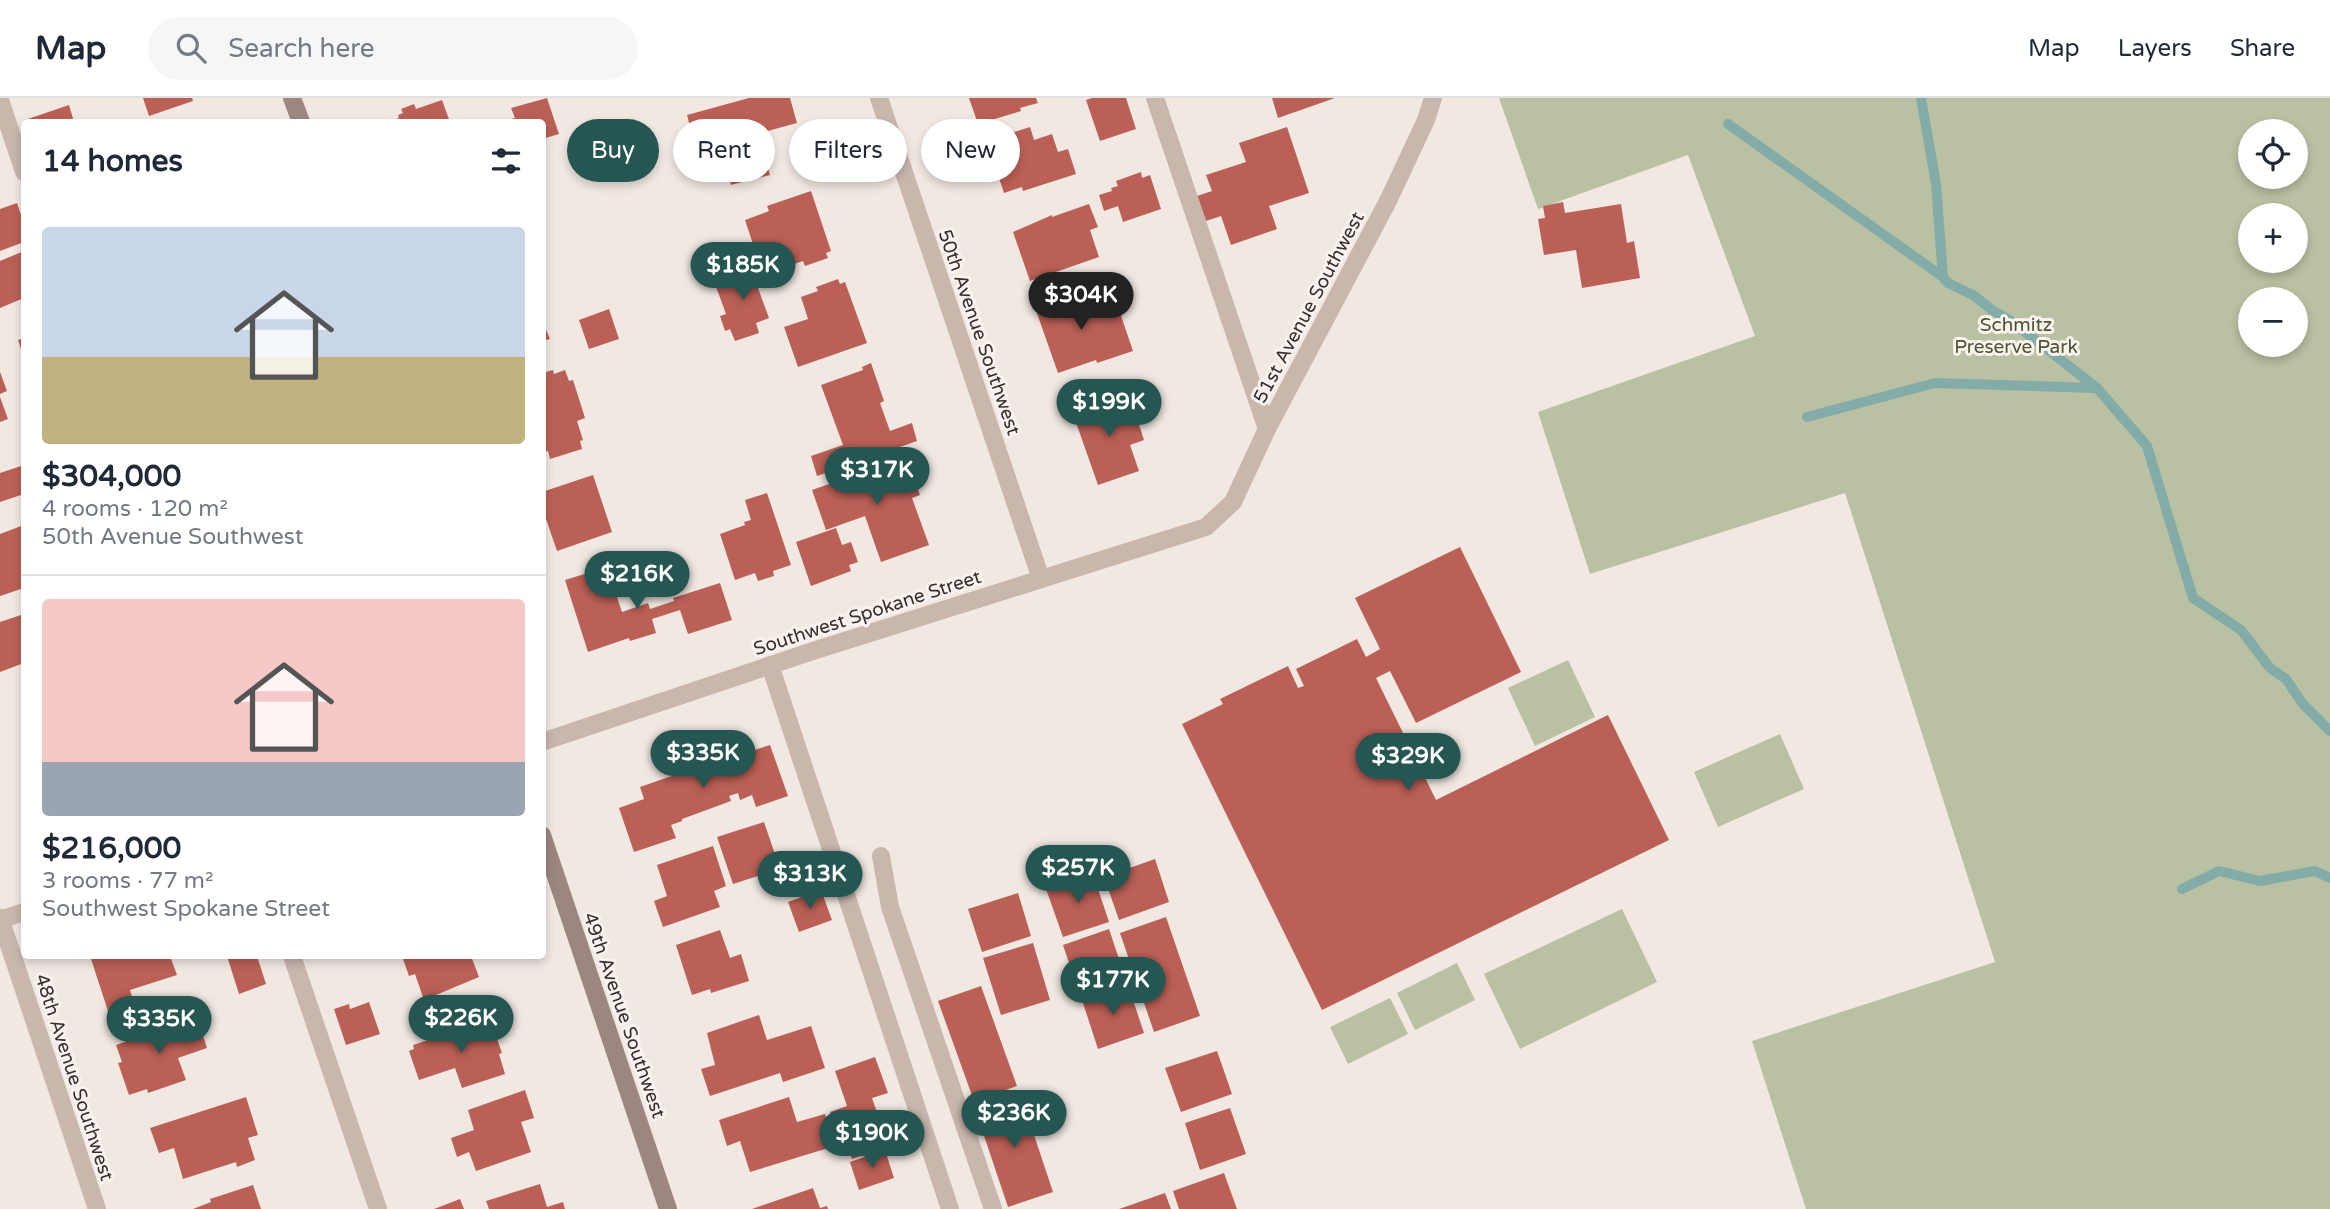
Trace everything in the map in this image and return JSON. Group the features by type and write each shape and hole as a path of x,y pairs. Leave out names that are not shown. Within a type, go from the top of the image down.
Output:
{"street":[{"path":"292,98 300,119"},
{"name":"50th Avenue Southwest","path":"879,98 1041,579"},
{"path":"1155,98 1267,429"},
{"name":"51st Avenue Southwest","path":"1206,527 1233,502 1267,429 1388,201 1426,120 1433,98"},
{"path":"0,100 21,163"},
{"name":"Southwest Spokane Street","path":"546,741 770,665 1206,527"},
{"path":"770,665 950,1209"},
{"name":"49th Avenue Southwest","path":"546,847 668,1209"},
{"path":"881,856 890,907 993,1209"},
{"path":"0,919 21,913"},
{"name":"48th Avenue Southwest","path":"0,919 97,1209"},
{"path":"293,959 378,1209"}],"green space":[{"name":"Schmitz Preserve Park","path":"1499,98 2330,98 2330,1209 1806,1209 1752,1041 1995,962 1845,493 1590,574 1538,412 1755,336 1688,155 1538,209"},
{"path":"1568,660 1595,717 1535,746 1508,688"},
{"path":"1780,734 1804,789 1718,827 1694,772"},
{"path":"1622,909 1657,982 1520,1049 1484,974"},
{"path":"1457,963 1475,1000 1415,1030 1397,993"},
{"path":"1390,998 1408,1034 1348,1064 1330,1027"}],"building":[{"path":"143,98 192,98 193,101 149,116"},
{"path":"547,98 559,134 546,138 546,119 512,119 515,118 511,108"},
{"path":"749,98 790,98 796,119 789,119 789,125 775,129 775,119 688,119 687,115"},
{"path":"969,98 1036,98 1038,103 995,119 976,119"},
{"path":"1126,98 1136,129 1100,141 1086,100"},
{"path":"1272,98 1335,98 1278,118"},
{"path":"442,100 449,119 396,119 403,113 401,109 414,104 416,109"},
{"path":"69,105 73,119 28,119"},
{"path":"1030,127 1034,140 1052,134 1058,152 1068,149 1076,174 1023,191 1022,187 1004,193 1000,182 1020,182 1020,130"},
{"path":"1287,127 1309,193 1269,206 1277,229 1231,245 1221,216 1206,221 1197,196 1212,191 1206,175 1246,162 1239,143"},
{"path":"1141,172 1142,178 1150,175 1161,209 1123,222 1118,206 1104,211 1099,195 1112,191 1111,188 1118,186 1116,181"},
{"path":"811,191 831,251 826,253 828,258 805,266 803,261 788,266 780,244 756,253 745,220 769,211 767,206"},
{"path":"1563,202 1565,213 1621,204 1627,243 1634,241 1640,278 1582,288 1576,250 1544,255 1538,219 1545,218 1543,206"},
{"path":"17,203 21,215 21,243 0,251 0,209"},
{"path":"1089,204 1098,227 1090,230 1099,257 1030,281 1013,232 1052,215"},
{"path":"21,252 21,299 0,308 0,261"},
{"path":"765,262 770,274 755,280 769,318 756,323 759,333 735,341 730,329 725,331 720,316 726,314 715,284 740,275 739,271"},
{"path":"838,279 840,284 845,282 867,343 798,367 784,327 808,319 801,297 818,291 816,287"},
{"path":"1073,289 1083,316 1117,304 1133,351 1058,373 1033,302"},
{"path":"609,309 619,339 589,349 579,320"},
{"path":"871,363 884,401 880,403 890,431 912,423 917,441 817,476 811,456 843,445 821,385 863,370 862,367"},
{"path":"553,370 554,374 565,370 569,381 573,380 585,418 577,421 583,440 580,441 582,449 550,459 546,452 546,372"},
{"path":"0,372 7,391 0,394"},
{"path":"0,397 8,419 0,422"},
{"path":"1112,398 1118,414 1134,409 1144,440 1130,445 1139,471 1098,485 1072,411"},
{"path":"906,457 920,495 912,498 929,545 881,562 865,516 826,530 812,490"},
{"path":"21,466 21,495 0,502 0,473"},
{"path":"593,475 612,532 557,551 546,519 546,491"},
{"path":"767,493 791,565 773,571 774,576 758,581 755,573 735,580 720,534 751,520 745,500"},
{"path":"21,526 21,589 0,596 0,534"},
{"path":"836,528 842,545 851,542 858,562 849,565 851,571 811,586 796,542"},
{"path":"1460,547 1521,672 1416,723 1390,671 1376,678 1436,800 1608,715 1669,840 1322,1010 1182,724 1223,704 1220,699 1288,666 1298,688 1304,686 1296,669 1357,639 1366,657 1380,649 1355,598"},
{"path":"607,567 622,612 648,603 650,609 674,601 673,598 720,583 732,620 688,634 680,610 652,619 656,633 630,641 629,638 588,652 565,580"},
{"path":"21,615 21,664 0,672 0,622"},
{"path":"741,732 748,752 770,745 788,796 756,807 752,795 740,800 738,793 729,796 731,801 671,825 676,838 634,852 619,808 644,799 640,787 712,762 706,744"},
{"path":"764,822 780,869 733,884 717,837"},
{"path":"713,846 726,886 714,891 720,907 663,927 654,901 667,896 657,865"},
{"path":"1155,859 1169,902 1119,920 1104,877"},
{"path":"1093,874 1109,922 1063,937 1046,889"},
{"path":"821,890 832,920 799,932 788,902"},
{"path":"1018,893 1031,936 982,952 968,909"},
{"path":"1166,917 1200,1016 1154,1032 1120,933"},
{"path":"1109,929 1125,977 1079,993 1063,945"},
{"path":"720,930 730,958 741,954 749,981 711,993 710,989 692,995 676,945"},
{"path":"1033,943 1050,1000 1001,1015 983,958"},
{"path":"91,959 171,959 177,975 130,990 134,1003 108,1011"},
{"path":"228,959 258,959 266,984 239,994"},
{"path":"403,959 472,959 479,977 424,1000 415,974 409,976"},
{"path":"1128,985 1144,1033 1098,1049 1082,1000"},
{"path":"981,986 1017,1086 974,1101 938,1001"},
{"path":"369,1002 380,1034 346,1045 334,1009 349,1004 350,1009"},
{"path":"759,1015 767,1040 811,1026 825,1068 783,1082 780,1073 710,1096 701,1069 715,1065 707,1033"},
{"path":"197,1017 207,1048 178,1058 186,1080 148,1093 147,1089 129,1095 118,1063 122,1062 116,1045"},
{"path":"490,1019 502,1053 499,1054 505,1074 462,1088 455,1068 419,1080 409,1051 414,1049 413,1045"},
{"path":"1217,1051 1232,1094 1181,1112 1165,1068"},
{"path":"875,1057 888,1093 872,1098 887,1141 882,1142 883,1148 852,1159 850,1153 845,1155 830,1112 847,1106 835,1071"},
{"path":"525,1090 534,1118 521,1122 531,1152 476,1171 469,1152 457,1157 451,1138 474,1130 468,1110"},
{"path":"1020,1093 1053,1192 1008,1207 975,1109"},
{"path":"246,1097 258,1135 248,1138 255,1160 237,1167 236,1162 183,1179 174,1148 159,1153 150,1128"},
{"path":"789,1097 797,1122 825,1114 835,1146 750,1172 740,1141 727,1146 719,1120"},
{"path":"1230,1108 1246,1154 1200,1170 1185,1123"},
{"path":"885,1150 894,1178 859,1190 850,1162"},
{"path":"1224,1173 1237,1209 1179,1209 1173,1191"},
{"path":"540,1184 547,1207 563,1202 565,1209 489,1209 486,1201"},
{"path":"253,1185 261,1209 193,1209 211,1202 210,1199"},
{"path":"813,1188 820,1208 827,1206 828,1209 752,1209"},
{"path":"1165,1193 1171,1209 1119,1209"},
{"path":"460,1199 464,1209 434,1209"}],"waterway":[{"path":"1921,98 1936,184 1943,277"},
{"path":"1728,124 1948,283 1973,295 2011,321 2097,388 2147,446 2193,598 2241,630 2270,668 2286,679 2303,704 2330,731"},
{"path":"1807,417 1935,383 2097,388"},
{"path":"2182,889 2219,871 2260,881 2315,871 2330,878"}]}
